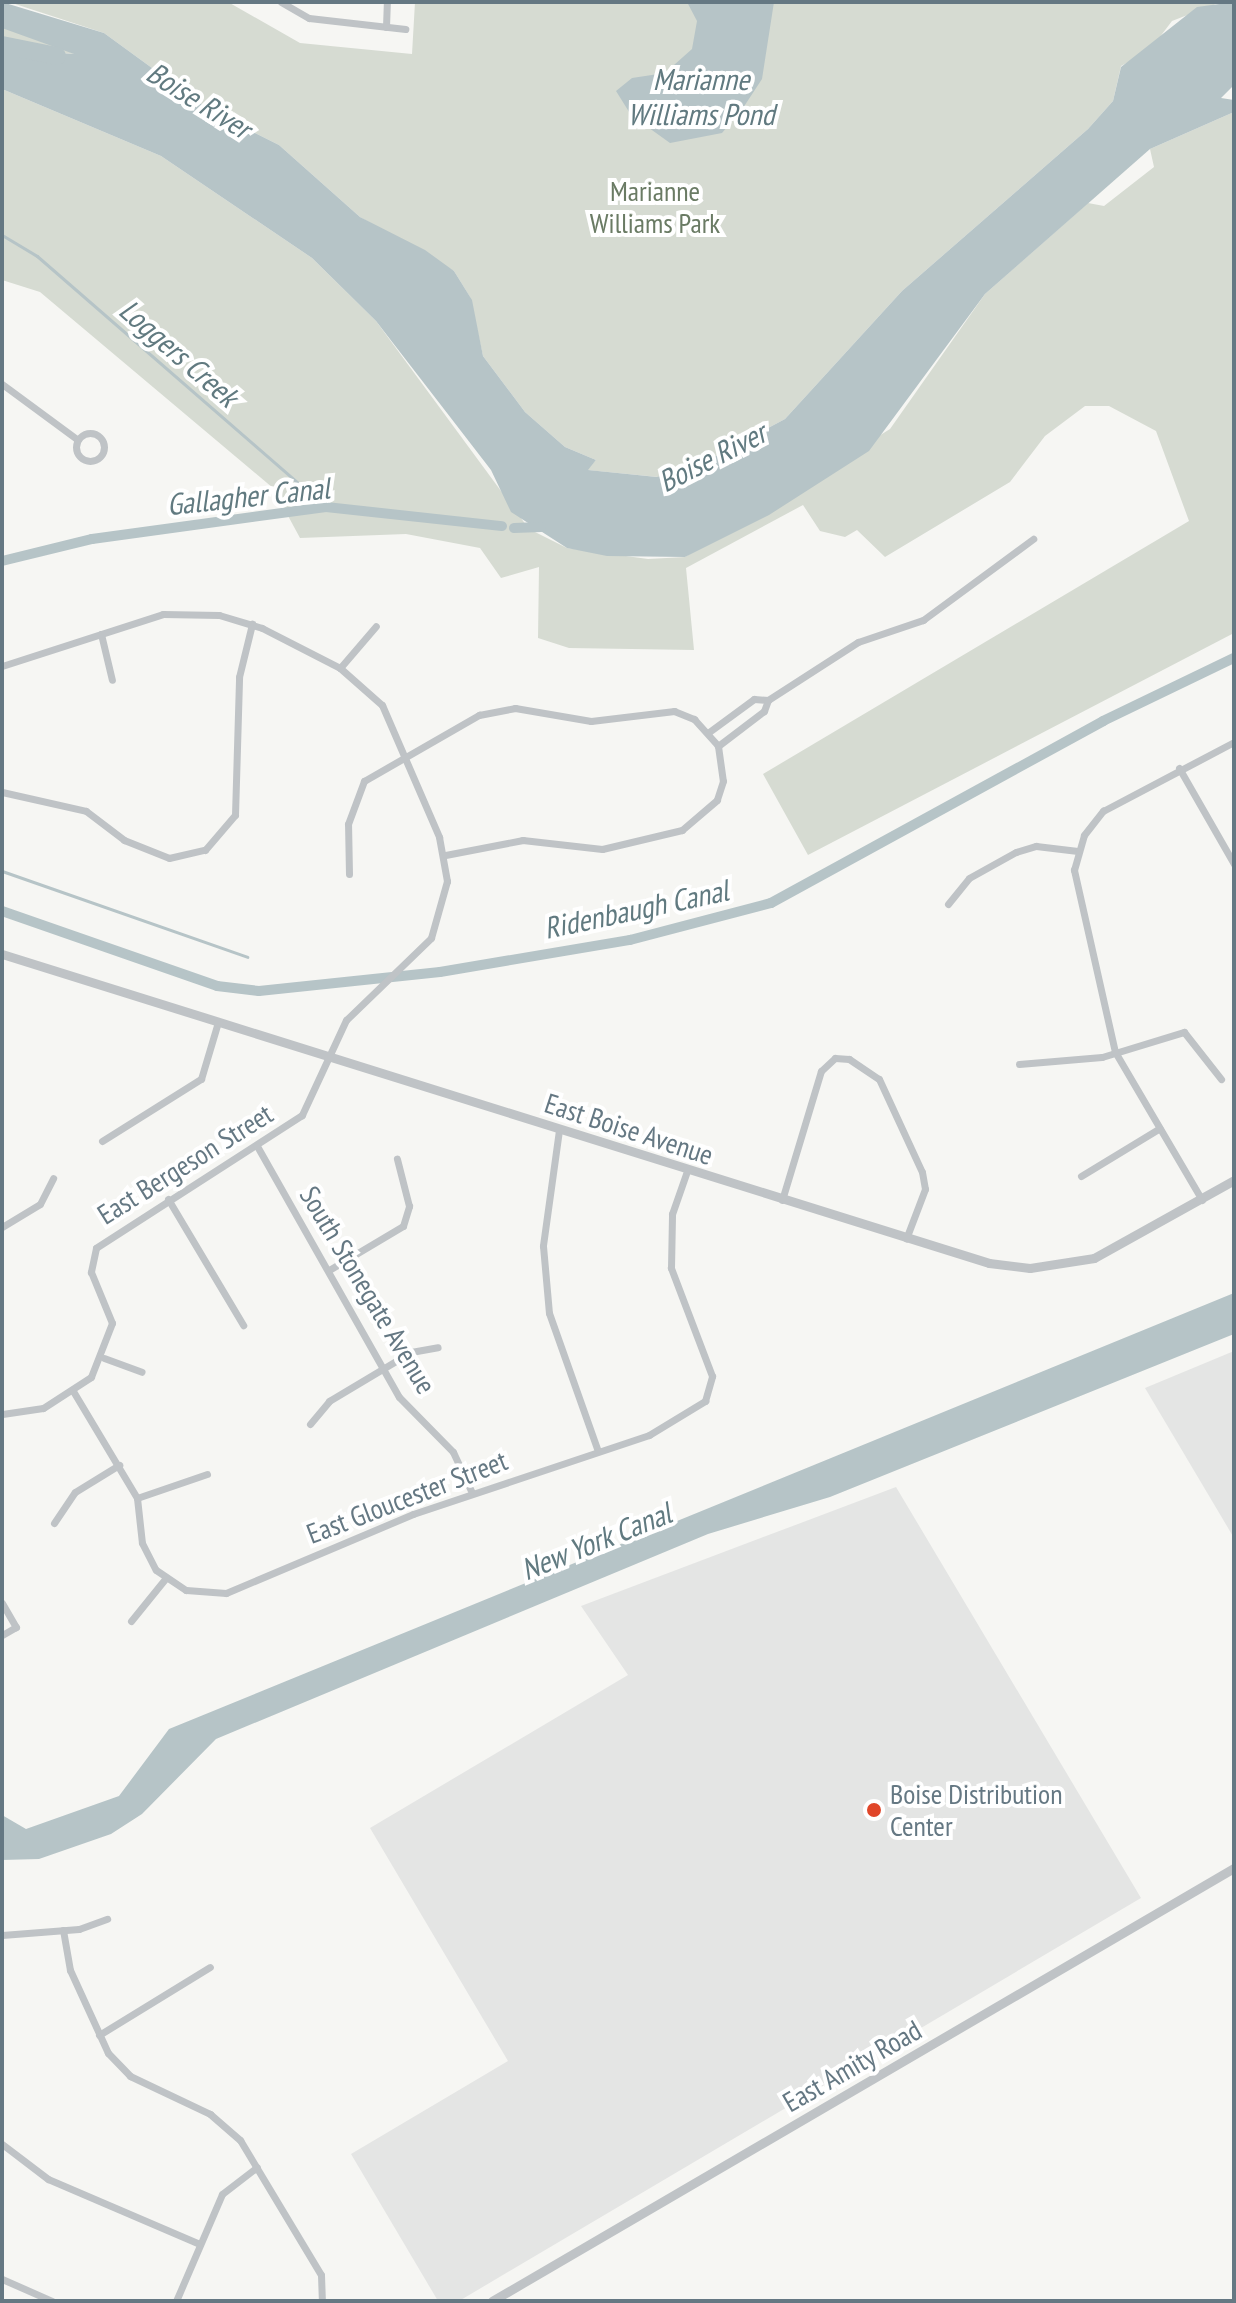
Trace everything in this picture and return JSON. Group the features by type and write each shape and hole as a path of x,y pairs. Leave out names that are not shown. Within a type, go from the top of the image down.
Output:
{"street":[{"path":"281,2 309,18 405,29"},
{"path":"386,27 387,2"},
{"path":"2,384 78,440 84,460 101,456 98,435 78,440"},
{"path":"709,732 754,699 768,700 858,642 923,620 1033,539"},
{"path":"2,666 101,634 186,612 252,624 340,668 382,705 407,751 445,855 523,840 602,849 682,830 717,800 723,781 718,746 709,732 674,711 591,721 515,708 479,715 407,751 373,771 356,792 349,874"},
{"path":"2,792 86,811 124,840 169,858 205,850 235,815 239,677 252,624"},
{"path":"340,668 376,626"},
{"path":"101,634 112,680"},
{"path":"718,746 764,711 768,700"},
{"path":"1202,1200 1115,1052 1084,927 1078,851 1103,811 1179,768 1234,742"},
{"path":"1179,768 1234,864"},
{"path":"948,904 969,878 1016,852 1036,846 1078,851"},
{"name":"East Bergeson Street","path":"104,1358 112,1323 91,1260 115,1231 257,1146 302,1115 326,1056 369,996 409,966 439,921 445,855"},
{"name":"East Boise Avenue","path":"2,954 687,1171 989,1263 1069,1265 1121,1246 1234,1180"},
{"path":"102,1141 201,1079 218,1022"},
{"path":"1019,1064 1115,1052 1184,1032 1221,1079"},
{"path":"782,1200 821,1071 835,1058 879,1079 915,1155 925,1189 906,1239"},
{"path":"1081,1176 1160,1128"},
{"path":"559,1130 543,1246 549,1313 598,1451"},
{"name":"South Stonegate Avenue","path":"257,1146 383,1369 453,1452 472,1493"},
{"path":"329,1270 403,1226 409,1206 397,1159"},
{"name":"East Gloucester Street","path":"165,1579 205,1595 226,1593 472,1493 664,1428 709,1396 712,1376 671,1268 672,1214 687,1171"},
{"path":"2,1227 40,1204 53,1178"},
{"path":"168,1199 243,1325"},
{"path":"310,1424 329,1401 383,1369 438,1347"},
{"path":"2,1414 26,1414 73,1391 104,1358 142,1372"},
{"path":"73,1391 137,1498 142,1543 165,1579 131,1621"},
{"path":"54,1523 75,1492 119,1465"},
{"path":"137,1498 207,1474"},
{"path":"2,1603 16,1627 2,1635"},
{"name":"East Amity Road","path":"492,2301 1234,1868"},
{"path":"2,1935 63,1930 107,1919"},
{"path":"63,1930 70,1970 99,2035 130,2076 228,2126 257,2167 325,2286 322,2301"},
{"path":"99,2035 210,1967"},
{"path":"2,2144 48,2179 200,2244"},
{"path":"176,2301 222,2194 257,2167"},
{"path":"2,2279 52,2301"}],"shaded area":[{"path":"1234,1351 1234,1538 1145,1388"},
{"path":"896,1487 1141,1898 459,2301 438,2301 351,2154 508,2061 370,1828 628,1675 581,1606"}],"green space":[{"name":"Marianne Williams Park","path":"9,2 228,2 300,43 412,54 415,2 1221,2 1172,21 1150,50 1121,66 1113,101 1088,129 902,291 785,419 699,465 658,477 587,470 596,460 565,447 525,412 483,356 470,297 454,271 360,217 279,145 211,111 104,33"},
{"path":"10,27 75,54 2,49 2,28"},
{"path":"2,89 161,156 312,258 376,321 529,529 567,548 648,559 685,557 890,429 985,294 1088,203 1104,206 1154,167 1150,149 1234,112 1234,633 808,855 763,774 1189,521 1156,431 1109,406 1085,406 1045,436 1010,482 885,557 857,530 845,537 820,531 803,505 686,568 694,650 569,648 538,638 539,567 501,578 480,548 406,534 300,538 273,488 40,292 2,280"}],"water":[{"path":"2,2 104,33 211,111 279,145 360,217 425,250 454,271 472,300 483,356 525,412 565,447 596,460 588,470 657,477 699,465 785,419 902,291 1088,129 1113,101 1121,67 1197,7 1234,2 1234,85 1221,98 1234,100 1234,112 1150,149 985,294 869,451 769,515 685,557 607,556 567,548 511,512 491,470 376,321 312,258 161,156 2,89 2,49 74,54 2,28"},
{"name":"Marianne Williams Pond","path":"687,2 774,2 762,79 743,108 722,133 670,143 631,115 616,91 632,78 665,73 692,49 697,21"},
{"path":"1234,1293 1234,1334 830,1497 708,1534 216,1739 142,1814 111,1834 39,1859 2,1860 2,1815 26,1829 119,1796 169,1729"}],"waterway":[{"name":"Boise River","path":"2,45 57,56"},
{"name":"Loggers Creek","path":"2,235 37,256 326,507"},
{"name":"Gallagher Canal","path":"2,561 92,539 326,507 502,526"},
{"name":"Gallagher Canal","path":"514,528 541,527"},
{"name":"Ridenbaugh Canal","path":"2,911 217,986 259,991 440,972 630,940 771,903 1103,721 1234,658"},
{"path":"2,871 247,957"}],"place":[{"name":"Boise Distribution Center","path":"874,1810"}],"water label":[{"name":"New York Canal","path":"596,1541"}]}
